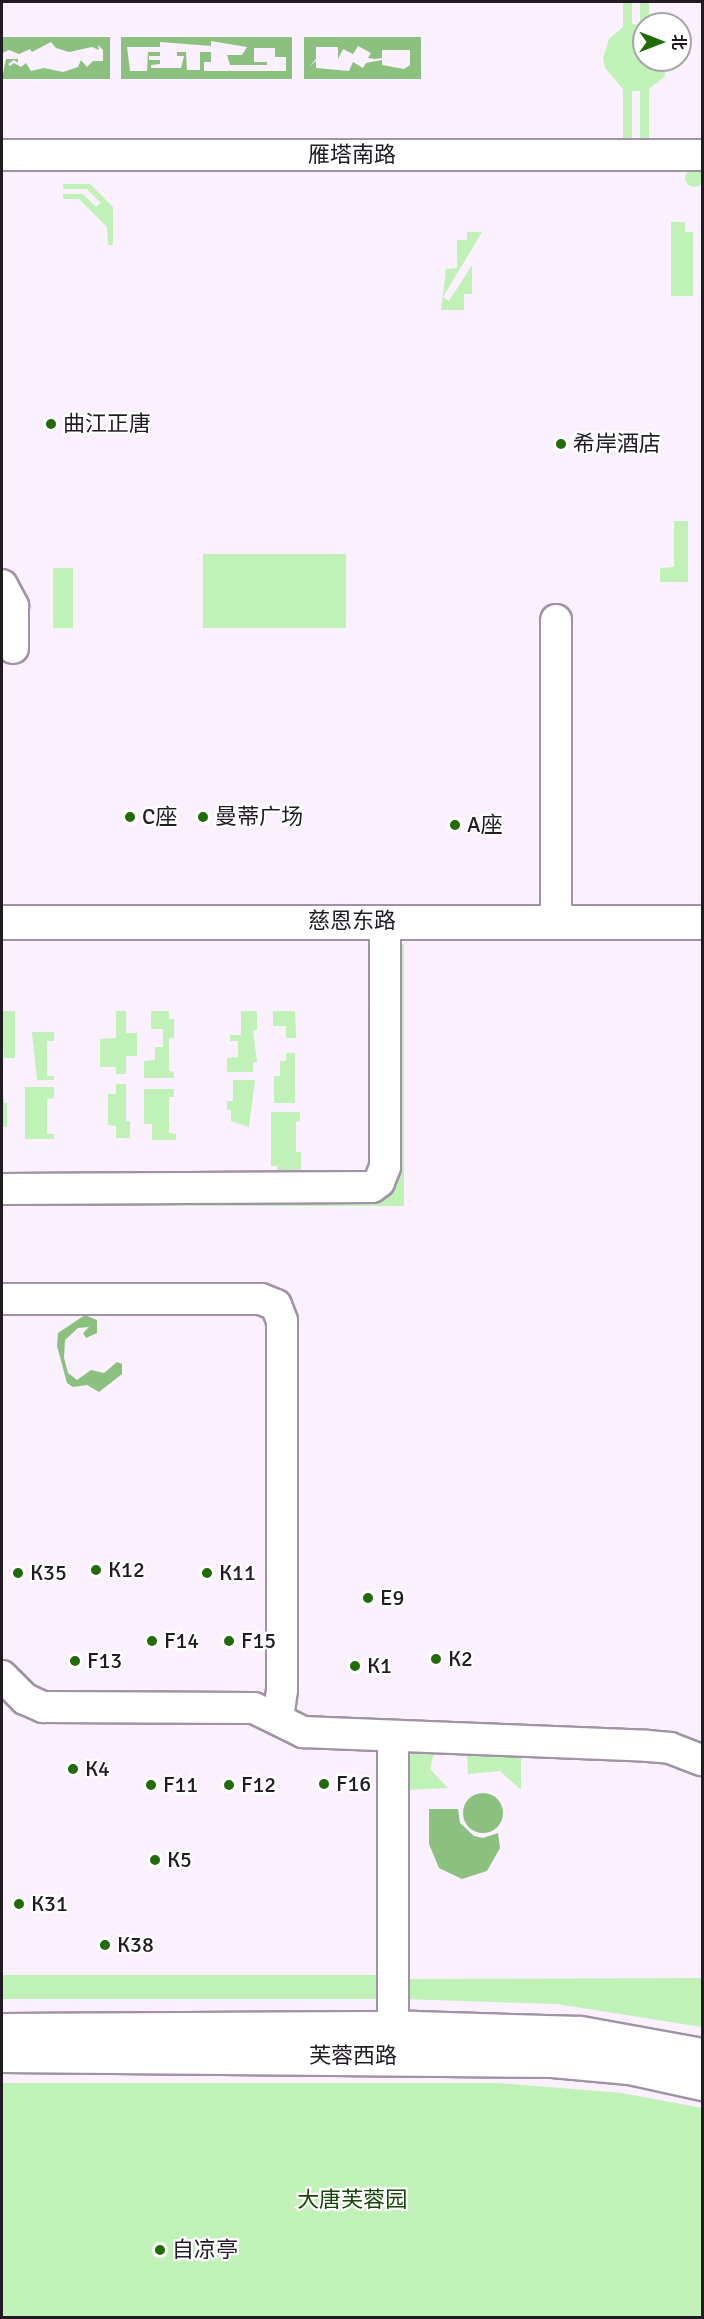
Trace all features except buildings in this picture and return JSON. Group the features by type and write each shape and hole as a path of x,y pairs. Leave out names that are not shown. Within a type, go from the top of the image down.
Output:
{"main road":[{"name":"慈恩东路","path":"2,922 702,922"},
{"name":"芙蓉西路","path":"2,2030 393,2028 580,2033 702,2055"},
{"name":"芙蓉西路","path":"2,2055 552,2060 629,2067 702,2083"}],"street":[{"name":"雁塔南路","path":"2,155 702,155"},
{"path":"2,585 13,606 13,648"},
{"path":"556,620 556,922"},
{"path":"2,1189 372,1187 379,1182 386,1167 386,921"},
{"path":"2,1299 261,1299 276,1305 282,1321 282,1690 278,1719"},
{"path":"2,1676 25,1699 43,1707 254,1708 303,1732 648,1746 670,1748 702,1760"},
{"path":"393,1736 393,2028"}],"green space":[{"path":"623,2 632,2 632,72 665,72 664,77 649,89 649,139 640,139 640,91 632,91 632,139 623,139 623,89 605,68 603,58 609,39 623,27"},
{"path":"640,2 649,2 649,12 640,12"},
{"path":"694,169 700,172 703,178 700,184 694,187 688,184 685,178 688,172"},
{"path":"63,184 90,184 113,207 113,245 108,245 107,227 79,199 63,199 63,194 83,194 96,207 101,203 87,189 63,189"},
{"path":"671,222 685,222 685,232 693,232 693,296 671,296"},
{"path":"467,232 482,232 443,297 449,301 472,265 472,294 464,294 464,310 441,310 446,269 457,268 457,240 467,240"},
{"path":"674,521 688,521 688,582 660,582 660,568 674,567"},
{"path":"203,554 346,554 346,628 203,628"},
{"path":"53,568 73,568 73,628 53,628"},
{"path":"396,944 404,944 404,1206 2,1206 2,1199 376,1197"},
{"path":"2,1011 15,1011 15,1058 4,1058 4,1068"},
{"path":"116,1011 126,1011 126,1033 137,1033 137,1056 126,1056 126,1074 116,1074 116,1067 100,1067 100,1039 116,1038"},
{"path":"151,1011 169,1011 169,1019 174,1019 174,1038 169,1038 169,1071 174,1072 174,1078 144,1078 144,1061 155,1060 155,1047 163,1047 163,1029 151,1029"},
{"path":"241,1011 257,1011 257,1030 253,1030 257,1062 253,1062 253,1072 227,1072 227,1058 238,1057 238,1041 230,1041 230,1035 241,1035"},
{"path":"273,1011 295,1011 296,1038 286,1038 286,1026 273,1026"},
{"path":"32,1032 54,1032 54,1041 47,1041 47,1076 54,1076 54,1080 37,1080"},
{"path":"286,1053 295,1053 295,1103 274,1103 274,1076 280,1076 280,1061 286,1061"},
{"path":"2,1077 4,1103 7,1103 7,1127 2,1127"},
{"path":"233,1080 255,1080 249,1127 231,1121 231,1110 227,1110 227,1101 233,1101"},
{"path":"116,1084 126,1084 126,1121 130,1121 130,1138 116,1138 116,1126 108,1125 108,1094 116,1094"},
{"path":"25,1087 54,1087 54,1098 47,1099 47,1134 54,1134 54,1139 25,1139"},
{"path":"144,1089 174,1089 174,1097 169,1097 169,1133 176,1134 176,1140 152,1140 152,1124 144,1124"},
{"path":"271,1112 300,1112 300,1121 296,1122 296,1152 301,1152 301,1175 277,1175 277,1166 271,1166"},
{"path":"413,1752 434,1752 430,1769 448,1788 407,1790 407,1759"},
{"path":"467,1754 521,1756 521,1790 500,1771 468,1774"},
{"path":"2,1975 382,1975 382,1999 2,1999"},
{"path":"702,1978 702,2027 557,2004 403,1999 403,1979"},
{"name":"大唐芙蓉园","path":"2,2083 498,2083 622,2093 702,2108 702,2317 2,2317"}],"shaded area":[{"path":"2,37 110,37 110,79 2,79 6,59 18,59 18,63 14,60 8,64 10,66 14,63 21,67 26,63 31,71 44,68 63,72 78,67 81,60 87,67 93,61 103,61 103,50 98,45 99,50 92,47 69,52 56,48 51,42 32,52 30,49 19,54 9,50 2,53"},
{"path":"121,37 292,37 292,79 121,79","holes":["211,41 247,47 242,55 227,55 230,65 267,65 267,62 254,62 254,48 275,48 275,57 286,57 286,71 204,71 204,62 211,62 211,52 200,52 200,70 187,70 186,52 177,52 177,56 184,56 181,68 151,68 151,65 160,64 160,60 149,60 149,56 160,56 160,52 148,52 147,71 130,71 127,47 160,47 160,42 211,46"]},
{"path":"304,37 421,37 421,79 304,79","holes":["358,46 371,53 368,58 375,59 382,58 382,50 410,50 410,65 404,69 382,65 382,60 366,63 363,68 353,62 349,71 316,68 316,61 310,66 316,59 316,47 338,47 338,59 343,49 353,54"]},
{"path":"85,1315 97,1320 97,1333 86,1338 83,1333 89,1327 78,1328 65,1340 64,1358 68,1373 77,1380 91,1370 104,1373 117,1362 122,1364 122,1374 99,1392 87,1385 73,1387 67,1383 57,1346 58,1333"},
{"path":"483,1793 491,1794 497,1799 502,1805 502,1821 497,1827 491,1832 483,1833 475,1832 469,1827 464,1821 463,1813 464,1805 469,1799 475,1794"},
{"path":"429,1809 458,1809 460,1823 474,1836 483,1838 498,1833 500,1848 487,1871 462,1879 439,1868 429,1844"}],"place":[{"name":"曲江正唐","path":"51,424"},
{"name":"希岸酒店","path":"561,444"},
{"name":"C座","path":"130,817"},
{"name":"曼蒂广场","path":"203,817"},
{"name":"A座","path":"455,825"},
{"name":"K12","path":"96,1570"},
{"name":"K35","path":"18,1573"},
{"name":"K11","path":"207,1573"},
{"name":"E9","path":"368,1598"},
{"name":"F14","path":"152,1641"},
{"name":"F15","path":"229,1641"},
{"name":"K2","path":"436,1659"},
{"name":"F13","path":"75,1661"},
{"name":"K1","path":"355,1666"},
{"name":"K4","path":"73,1769"},
{"name":"F16","path":"324,1784"},
{"name":"F11","path":"151,1785"},
{"name":"F12","path":"229,1785"},
{"name":"K5","path":"155,1860"},
{"name":"K31","path":"19,1904"},
{"name":"K38","path":"105,1945"},
{"name":"自凉亭","path":"160,2250"}]}
